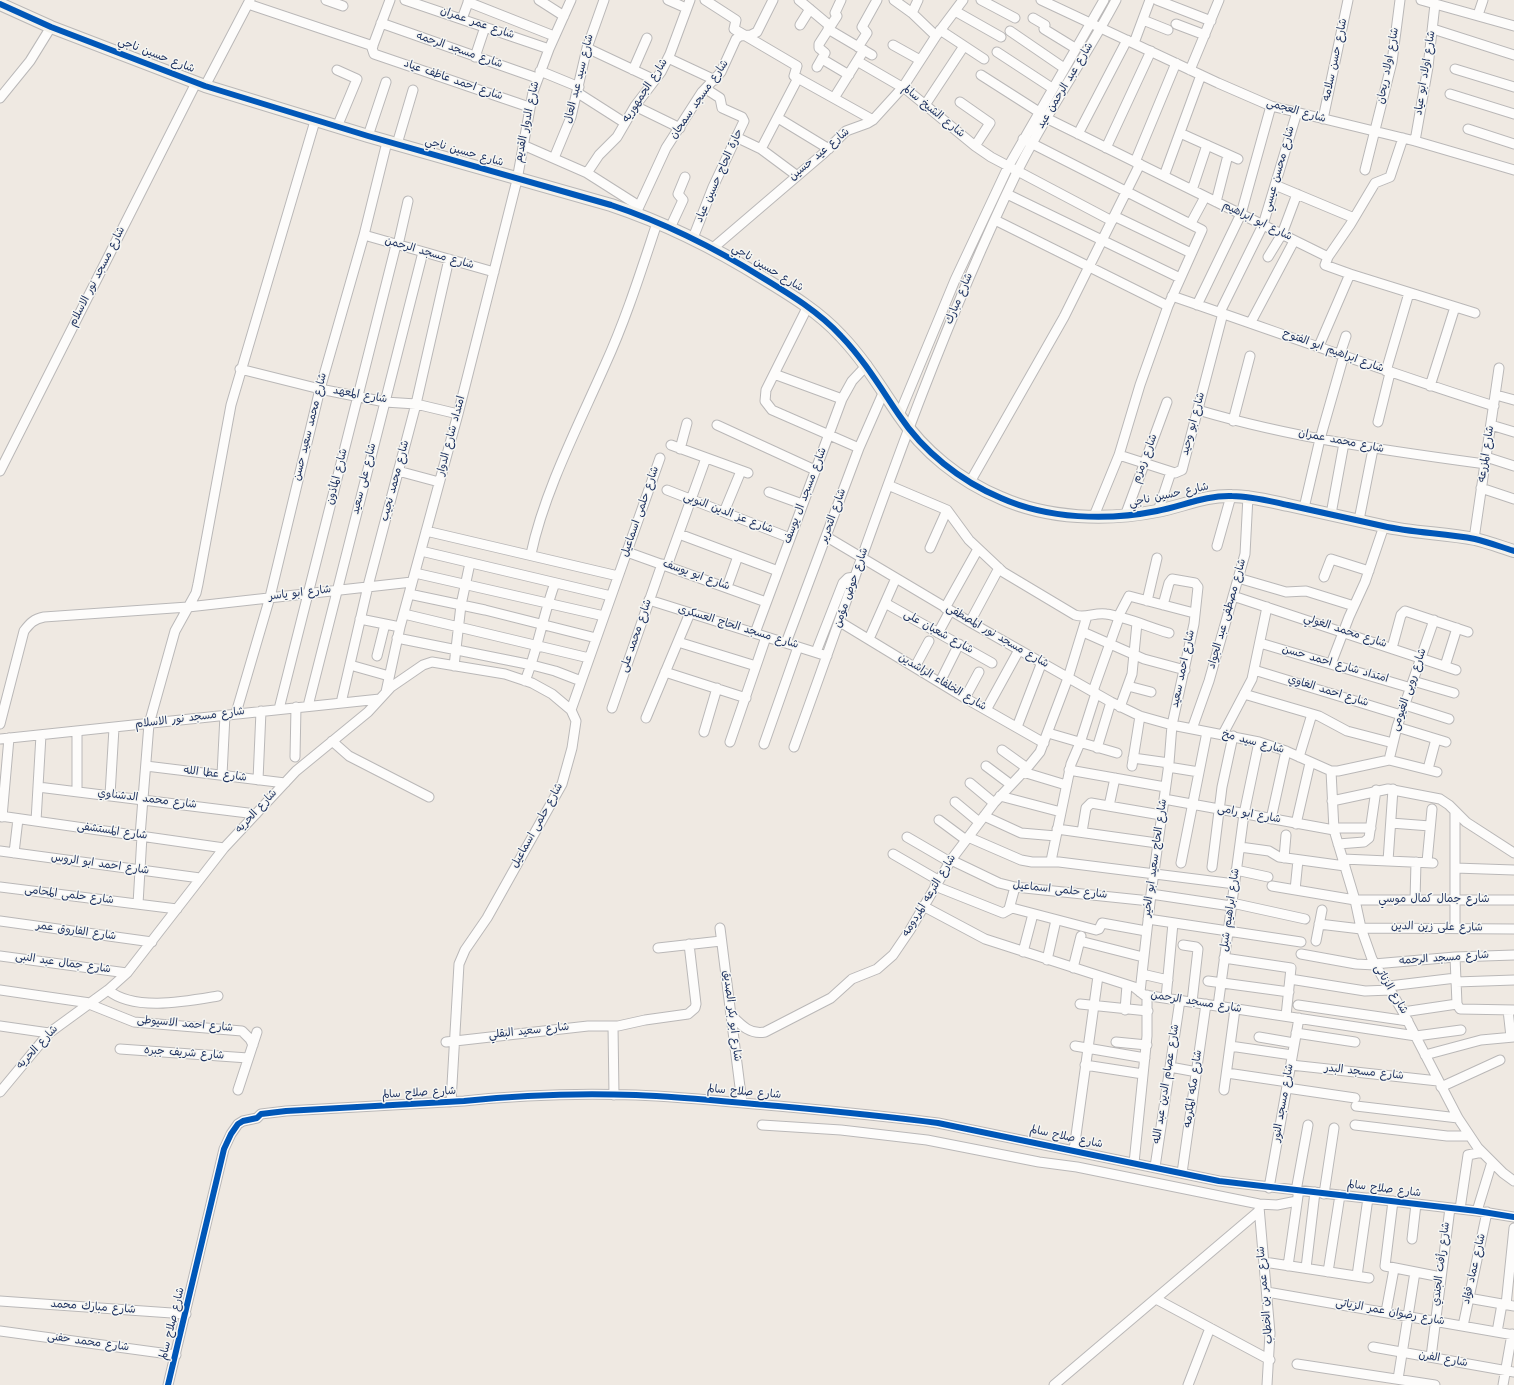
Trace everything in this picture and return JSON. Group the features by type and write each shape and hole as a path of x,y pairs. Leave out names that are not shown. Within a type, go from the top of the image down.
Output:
{"street":[{"path":"326,0 343,6"},
{"path":"249,2 373,46 390,0"},
{"name":"شارع عمر عمران","path":"405,0 549,49"},
{"path":"539,0 564,16"},
{"name":"شارع الدوار القديم","path":"517,180 529,107 538,74 571,0"},
{"name":"شارع سيد عبد العال","path":"554,158 571,117 586,48 604,0"},
{"path":"668,0 688,4"},
{"path":"705,0 735,19 736,21 734,28 797,66 794,74 798,78 873,120"},
{"name":"شارع مسجد سمحان","path":"638,210 666,148 706,89 715,80 726,63 736,39 740,36 751,35 757,32 773,0"},
{"path":"799,0 829,28 865,50"},
{"path":"816,67 825,53 818,46 837,16 835,13 841,0"},
{"path":"834,98 865,50 867,33 862,27 877,0"},
{"path":"894,0 938,33 964,46 984,59"},
{"path":"912,13 918,0"},
{"name":"شارع عيد حسين","path":"713,248 796,175 829,149 846,131 873,120 903,87 938,33 963,0"},
{"path":"981,0 1015,18"},
{"name":"شارع العجمى","path":"1041,0 1089,24 1130,41 1190,70 1271,106 1323,120 1415,141 1514,170"},
{"name":"شارع عبد الرحمن عيد","path":"1008,167 1023,138 1104,0"},
{"name":"شارع عبد الرحمن عيد","path":"1017,172 1116,0"},
{"path":"1078,134 1143,20 1150,0"},
{"path":"1157,0 1210,21"},
{"path":"1190,70 1218,0"},
{"name":"شارع حسن سلامه","path":"1323,120 1348,0"},
{"name":"شارع اولاد ريحان","path":"1365,170 1392,62 1400,0"},
{"path":"1421,0 1514,26"},
{"path":"1478,15 1483,0"},
{"path":"462,19 469,1 554,36"},
{"name":"شارع مسجد نور الاسلام","path":"0,471 201,84 249,2"},
{"name":"شارع حسين ناجي","path":"0,4 51,27 201,84 315,121 517,180 611,205 638,210 657,223 713,248 808,306 839,334 867,365 899,415 937,458 970,482 986,491 1018,505 1052,512 1094,516 1125,516 1158,511 1197,500 1231,496 1248,496 1384,526 1474,539 1514,551"},
{"name":"شارع الجمهوريه","path":"587,173 599,155 617,137 635,106 655,80 668,58 688,4"},
{"name":"شارع اولاد ابو عياد","path":"1415,141 1436,4"},
{"path":"800,25 810,9"},
{"path":"955,11 1000,37"},
{"path":"1033,18 1045,25 1044,29 1075,48"},
{"path":"1143,20 1168,30"},
{"name":"شارع مسجد الرحمه","path":"382,23 475,57 538,74 578,90 625,123"},
{"path":"1176,24 1205,35"},
{"path":"0,98 30,61 51,27"},
{"path":"475,57 485,27"},
{"path":"1433,29 1514,55"},
{"path":"1010,31 1064,68"},
{"path":"633,70 647,38"},
{"path":"893,45 920,60"},
{"name":"شارع احمد عاطف عياد","path":"373,46 372,52 376,56 529,107"},
{"path":"925,104 964,46"},
{"path":"586,48 655,80"},
{"path":"1106,148 1151,51"},
{"path":"997,52 1052,88"},
{"path":"668,58 715,80"},
{"path":"822,59 849,75"},
{"name":"شارع الشيخ سالم","path":"857,61 903,87 975,146 1008,167 1113,218 1191,253"},
{"path":"970,482 1064,317 1102,241 1127,190 1176,63"},
{"path":"1455,69 1514,87"},
{"path":"337,70 357,78 337,127"},
{"name":"شارع ابو ابراهيم","path":"981,75 1047,118 1328,257"},
{"path":"1164,176 1201,75"},
{"path":"761,149 798,78"},
{"path":"368,136 386,82"},
{"name":"حارة الحاج حسين عياد","path":"693,238 712,187 744,121 744,118 722,108 720,98 706,89"},
{"name":"شارع محمد سعيد حسن","path":"236,713 270,597 320,389 392,143 413,90"},
{"path":"1450,94 1514,114"},
{"path":"960,102 990,123 975,146"},
{"path":"635,106 680,128"},
{"path":"1197,305 1241,214 1271,106"},
{"name":"شارع محسن عيسي","path":"1221,312 1263,225 1297,112"},
{"path":"778,118 829,149"},
{"path":"138,904 143,799 149,724 175,631 198,584 230,405 315,121"},
{"path":"1468,129 1514,144"},
{"path":"1180,133 1238,159"},
{"path":"736,138 761,149 796,175"},
{"path":"1023,138 1032,144 1202,228 1201,234 1168,306 1140,385 1119,454 1094,516"},
{"path":"1403,138 1390,178 1375,183 1328,257 1325,263 1326,266 1475,313"},
{"path":"522,145 587,173 638,210"},
{"path":"1192,190 1207,145"},
{"path":"1216,202 1228,155"},
{"name":"شارع مبارك","path":"899,415 950,291 1008,167"},
{"name":"شارع مبارك","path":"909,428 961,296 1017,172"},
{"path":"670,228 683,200 678,194 685,176"},
{"name":"امتداد شارع الدوار","path":"383,695 458,414 517,180"},
{"path":"1275,185 1354,218"},
{"path":"1006,194 1180,278"},
{"path":"1268,257 1282,234 1297,194"},
{"path":"1191,223 1206,197"},
{"name":"شارع المأذون","path":"279,709 408,201"},
{"path":"995,220 1168,306"},
{"path":"531,554 535,534 549,495 613,346 638,282 657,223"},
{"name":"شارع مسجد الرحمن","path":"364,235 494,272"},
{"path":"1250,322 1294,241"},
{"name":"شارع على سعيد","path":"308,706 423,252"},
{"name":"شارع محمد نجيب","path":"341,703 368,586 416,404 449,259"},
{"path":"1319,346 1350,274"},
{"path":"950,291 961,296"},
{"path":"1378,422 1388,372 1409,292"},
{"name":"شارع ابراهيم ابو الفتوح","path":"1172,296 1342,354 1388,372 1494,406"},
{"path":"808,306 764,396 768,406 859,448"},
{"path":"1430,386 1456,307"},
{"name":"شارع ابو وحيد","path":"1171,472 1179,472 1182,470 1221,312"},
{"path":"1304,508 1346,336"},
{"path":"1233,421 1250,356"},
{"name":"شارع مسجد ال يوسف","path":"754,633 842,399 852,381 867,365"},
{"name":"شارع المزرعه","path":"1474,539 1500,368"},
{"name":"شارع المعهد","path":"240,369 320,389 385,402 416,404 458,414"},
{"path":"774,374 842,399"},
{"name":"شارع التحرير","path":"786,643 827,537 859,448 884,391"},
{"path":"1496,395 1514,400"},
{"name":"شارع زمزم","path":"1125,516 1167,402"},
{"name":"شارع محمد عمران","path":"1198,410 1233,421 1373,449 1486,461 1514,466"},
{"path":"680,449 687,423"},
{"path":"716,425 816,470"},
{"path":"1491,425 1514,432"},
{"name":"شارع حوض مؤمن","path":"794,747 909,428"},
{"path":"1331,514 1344,443"},
{"path":"670,446 744,472 724,512"},
{"path":"1359,520 1373,449"},
{"path":"1119,454 1171,472 1158,511"},
{"name":"شارع حلمى اسماعيل","path":"451,1102 450,1042 459,964 465,950 487,918 562,784 576,728 574,715 571,710 660,458"},
{"name":"شارع محمد على","path":"612,708 649,600 679,534 706,458"},
{"path":"398,471 439,482"},
{"path":"888,485 947,510 965,536 999,568 1026,587 1075,616 1088,616 1103,613 1168,633"},
{"path":"1482,488 1514,499"},
{"name":"شارع عز الدين النوبى","path":"666,490 790,538"},
{"path":"770,492 802,504"},
{"path":"1217,546 1231,496"},
{"name":"شارع مصطفى عبد الجواد","path":"1192,729 1209,681 1246,547 1248,496"},
{"path":"930,548 947,510"},
{"path":"1331,664 1369,571 1384,526"},
{"path":"426,531 531,554 618,576"},
{"path":"679,534 778,571"},
{"name":"شارع مسجد نور المصطفى","path":"827,537 970,622 1111,702 1140,716 1172,725"},
{"path":"938,633 948,609 978,549"},
{"path":"421,551 611,596"},
{"name":"شارع ابو يوسف","path":"627,552 766,602"},
{"path":"727,587 738,556"},
{"path":"1147,601 1157,558"},
{"path":"1324,577 1331,559 1369,571"},
{"path":"454,666 465,584 470,563"},
{"path":"970,622 999,568"},
{"name":"شارع ابو ياسر","path":"0,724 24,631 29,624 36,619 44,617 188,607 368,586 414,577 465,584 604,616"},
{"path":"816,652 843,583 848,578 856,577"},
{"path":"869,639 896,578"},
{"path":"1238,578 1286,592 1306,591 1354,606"},
{"name":"شارع احمد سعيد","path":"1163,605 1169,583 1172,579 1195,583 1199,590 1185,670 1172,725"},
{"path":"526,681 538,646 547,603 555,583"},
{"path":"409,594 462,605 596,638"},
{"name":"شارع محمد الغولي","path":"1233,596 1456,670"},
{"path":"1051,861 1069,770 1080,743 1094,692 1118,618 1127,597 1194,613"},
{"name":"شارع مسجد الحاج العسكرى","path":"649,600 827,656"},
{"name":"شارع شعبان على","path":"885,603 992,662"},
{"path":"1223,734 1244,694 1254,670 1267,607"},
{"path":"1392,648 1403,612 1408,611 1468,632"},
{"path":"646,718 690,613"},
{"path":"404,614 589,658"},
{"name":"شارع الترعه المردومه","path":"731,1015 748,1030 759,1033 772,1029 831,998 852,979 877,969 889,958 910,930 950,861 997,799 1025,770 1044,743 1068,678 1088,616"},
{"path":"360,619 400,627"},
{"name":"شارع روبى الغيومى","path":"1389,760 1397,727 1434,620"},
{"name":"شارع الخلفاء الراشدين","path":"840,622 965,698 1044,743"},
{"path":"1120,706 1132,674 1137,623"},
{"path":"377,656 385,624"},
{"path":"1445,666 1457,628"},
{"path":"1082,632 1134,655 1185,670"},
{"path":"730,742 766,637"},
{"path":"398,638 532,665 555,671 581,681"},
{"path":"915,667 929,641"},
{"path":"678,642 756,666"},
{"name":"امتداد شارع احمد حسن","path":"1260,643 1331,664 1454,693"},
{"path":"940,682 959,644"},
{"path":"764,744 798,647"},
{"path":"986,710 1019,650"},
{"name":"شارع الحريه","path":"0,1092 49,1033 90,1004 127,973 224,848 285,783 308,760 368,712 383,695 423,665 432,662 499,673 526,681 552,694 571,710"},
{"path":"1017,727 1042,662"},
{"path":"350,665 389,676"},
{"name":"شارع احمد الغاوي","path":"1254,670 1401,715"},
{"path":"666,672 746,698"},
{"path":"965,698 979,672"},
{"path":"1128,686 1151,692"},
{"path":"704,732 716,688"},
{"path":"1244,694 1312,714 1347,731 1393,743"},
{"name":"شارع مسجد نور الاسلام","path":"4,739 114,728 236,713 341,703 383,695"},
{"path":"1097,748 1111,702"},
{"path":"1405,705 1449,719"},
{"path":"295,757 296,707"},
{"path":"258,780 261,711"},
{"path":"1299,757 1312,714"},
{"path":"222,775 225,715"},
{"path":"1140,716 1133,762 1169,765 1199,772"},
{"name":"شارع سيد مخ","path":"1172,725 1259,742 1331,771"},
{"name":"شارع الحاج سعيد ابو الخير","path":"1134,1163 1145,1058 1148,1011 1143,994 1143,957 1157,843 1169,765 1172,725"},
{"path":"1397,727 1446,742"},
{"path":"110,795 114,728"},
{"path":"77,731 77,791"},
{"path":"1181,863 1207,732"},
{"path":"1048,733 1117,753"},
{"path":"36,821 41,735"},
{"path":"1212,867 1233,736"},
{"path":"1,817 4,739"},
{"path":"1428,769 1436,739"},
{"path":"332,741 349,756 429,797"},
{"name":"شارع ابراهيم شبل","path":"1218,1006 1244,814 1259,742"},
{"path":"1002,750 1025,770 1066,785"},
{"path":"1271,819 1286,752"},
{"path":"1331,771 1338,771 1389,760 1437,772"},
{"path":"1296,824 1310,763"},
{"name":"شارع عطا الله","path":"146,766 285,783"},
{"path":"986,766 1010,784"},
{"path":"1069,770 1166,787"},
{"name":"شارع الزناتى","path":"1331,771 1334,829 1355,900 1361,928 1375,964 1408,1021 1458,1118 1482,1152 1514,1181"},
{"path":"1109,806 1115,778"},
{"path":"970,783 997,799 1061,812"},
{"name":"شارع محمد الدشناوي","path":"38,787 256,814"},
{"path":"1332,801 1376,790 1393,789 1440,799 1466,822 1514,853"},
{"path":"1388,861 1393,789"},
{"path":"1338,844 1367,841 1371,828 1376,790"},
{"name":"شارع ابو رامى","path":"1164,800 1296,824 1334,829 1371,828"},
{"path":"955,802 982,819 1021,834 1082,832 1157,843"},
{"path":"1082,832 1088,805 1091,803 1161,815"},
{"path":"1240,847 1269,851 1276,857 1298,860 1344,862 1430,862 1430,826 1432,808"},
{"path":"1455,811 1454,900 1456,928"},
{"name":"شارع المستشفى","path":"1,817 224,848"},
{"path":"14,853 18,819"},
{"path":"939,820 967,839 1022,860 1032,862 1051,861 1234,884"},
{"path":"1391,823 1430,826"},
{"path":"1284,858 1286,835"},
{"name":"شارع حلمى اسماعيل","path":"907,837 950,861 999,883 1015,887 1232,904 1305,919"},
{"name":"شارع احمد ابو الروس","path":"0,851 200,878"},
{"path":"893,854 936,883 1003,913 1006,913 1009,909 1015,887"},
{"path":"1295,890 1298,860"},
{"path":"1415,900 1416,862"},
{"path":"1455,868 1514,870"},
{"path":"1236,870 1268,877"},
{"name":"شارع جمال كمال موسي","path":"1272,886 1355,900 1514,900"},
{"name":"شارع حلمى المحامى","path":"0,887 177,909"},
{"name":"شارع مسجد الرحمن","path":"923,906 985,939 1128,985 1137,989 1143,994 1416,1036 1461,1030"},
{"path":"1009,909 1098,930 1102,923 1146,931"},
{"path":"1316,942 1322,910"},
{"path":"1024,952 1033,914"},
{"path":"1148,919 1301,942"},
{"path":"1048,960 1056,920"},
{"name":"شارع الفاروق عمر","path":"0,921 152,942"},
{"path":"1166,998 1173,923"},
{"name":"شارع على زين الدين","path":"1319,924 1361,928 1514,929"},
{"path":"1073,968 1083,927"},
{"name":"شارع ابو بكر الصديق","path":"720,928 742,1103"},
{"path":"658,948 721,940"},
{"path":"1080,941 1143,957"},
{"name":"شارع سعيد البقلي","path":"450,1042 588,1026 613,1026 683,1015 692,1011 696,1004 689,944"},
{"path":"1183,944 1196,947 1198,949 1192,1002"},
{"name":"شارع مسجد الرحمه","path":"1301,954 1356,964 1375,964 1455,957 1514,955"},
{"name":"شارع جمال عبد النبى","path":"0,956 127,973"},
{"path":"1425,1055 1482,1040 1512,1037 1511,1010 1460,1010 1457,1004 1455,957"},
{"path":"1224,958 1290,968 1286,1016"},
{"path":"1142,974 1168,980"},
{"path":"1074,1150 1098,976"},
{"path":"1290,979 1365,991 1456,980 1514,980"},
{"path":"1208,981 1289,992"},
{"path":"1125,1010 1128,985"},
{"name":"شارع احمد الاسيوطى","path":"0,990 90,1004 134,1022 242,1031 250,1039 253,1045"},
{"name":"شارع احمد الاسيوطى","path":"108,990 120,998 134,1001 174,1002 218,996"},
{"name":"شارع عصام الدين عبد الله","path":"1155,1167 1180,1000"},
{"path":"1080,1004 1125,1010 1148,1011"},
{"name":"شارع مكه المكرمه","path":"1182,1173 1206,1004"},
{"path":"1403,1012 1457,1004"},
{"path":"1298,1005 1408,1021"},
{"path":"1224,1090 1235,1009"},
{"name":"شارع مسجد النور","path":"1270,1188 1298,1018"},
{"path":"0,1026 49,1033"},
{"path":"613,1026 614,1095"},
{"path":"238,1090 257,1032"},
{"path":"1296,1033 1355,1042"},
{"path":"1259,1037 1294,1043"},
{"path":"1116,1042 1146,1045"},
{"path":"1075,1046 1145,1058"},
{"path":"1230,1046 1292,1055"},
{"name":"شارع شريف جبره","path":"120,1049 248,1058"},
{"path":"1440,1084 1500,1060"},
{"path":"1086,1065 1143,1074"},
{"name":"شارع مسجد البدر","path":"1290,1065 1440,1084"},
{"path":"1170,1067 1197,1072"},
{"path":"1227,1073 1287,1085 1356,1102 1458,1118"},
{"name":"شارع صلاح سالم","path":"168,1385 224,1150 238,1124 243,1121 256,1118 261,1114 292,1110 518,1097 614,1095 742,1103 891,1116 938,1123 1219,1181 1487,1212 1514,1218"},
{"path":"762,1125 841,1130 927,1140 1039,1162 1077,1167 1259,1208 1297,1201"},
{"path":"1288,1266 1297,1191 1308,1125"},
{"path":"1355,1125 1447,1136 1470,1136"},
{"path":"1306,1268 1334,1128"},
{"path":"1460,1209 1468,1155 1482,1152"},
{"path":"1477,1211 1492,1162"},
{"path":"1328,1272 1340,1195"},
{"path":"1357,1276 1368,1198"},
{"path":"1386,1312 1390,1268 1393,1201"},
{"path":"1412,1239 1416,1204"},
{"path":"1054,1385 1156,1299 1259,1208"},
{"name":"شارع عمر بن الخطاب","path":"1259,1208 1270,1333 1270,1360 1267,1385"},
{"name":"شارع رأفت الجندي","path":"1431,1357 1450,1208"},
{"name":"شارع عماد فؤاد","path":"1462,1326 1487,1212"},
{"path":"1498,1332 1507,1305 1514,1228"},
{"path":"1264,1262 1369,1278"},
{"path":"1390,1268 1441,1277"},
{"path":"1398,1379 1415,1272"},
{"name":"شارع رضوان عمر الزياتى","path":"1267,1292 1513,1334"},
{"path":"1468,1298 1507,1305"},
{"path":"1156,1299 1270,1360"},
{"name":"شارع مبارك محمد","path":"0,1301 186,1314"},
{"path":"1188,1385 1210,1328"},
{"name":"شارع محمد حفنى","path":"0,1331 176,1355"},
{"path":"1503,1385 1510,1371 1513,1334"},
{"name":"شارع الفرن","path":"1372,1347 1510,1371"},
{"path":"1297,1364 1436,1385"}],"cycle path":[{"path":"0,4 51,27 205,86 368,136 611,205 651,220 689,237 727,256 773,284 804,304 823,319 841,336 857,355 872,374 899,415 919,441 931,453 971,483 1019,505 1058,514 1098,517 1157,511 1213,497 1246,497 1267,500 1394,528 1475,539 1514,551"},
{"path":"168,1385 224,1149 231,1134 238,1124 243,1121 257,1118 261,1114 286,1111 550,1095 593,1094 672,1097 838,1112 938,1123 1219,1181 1477,1211 1514,1217"}]}
